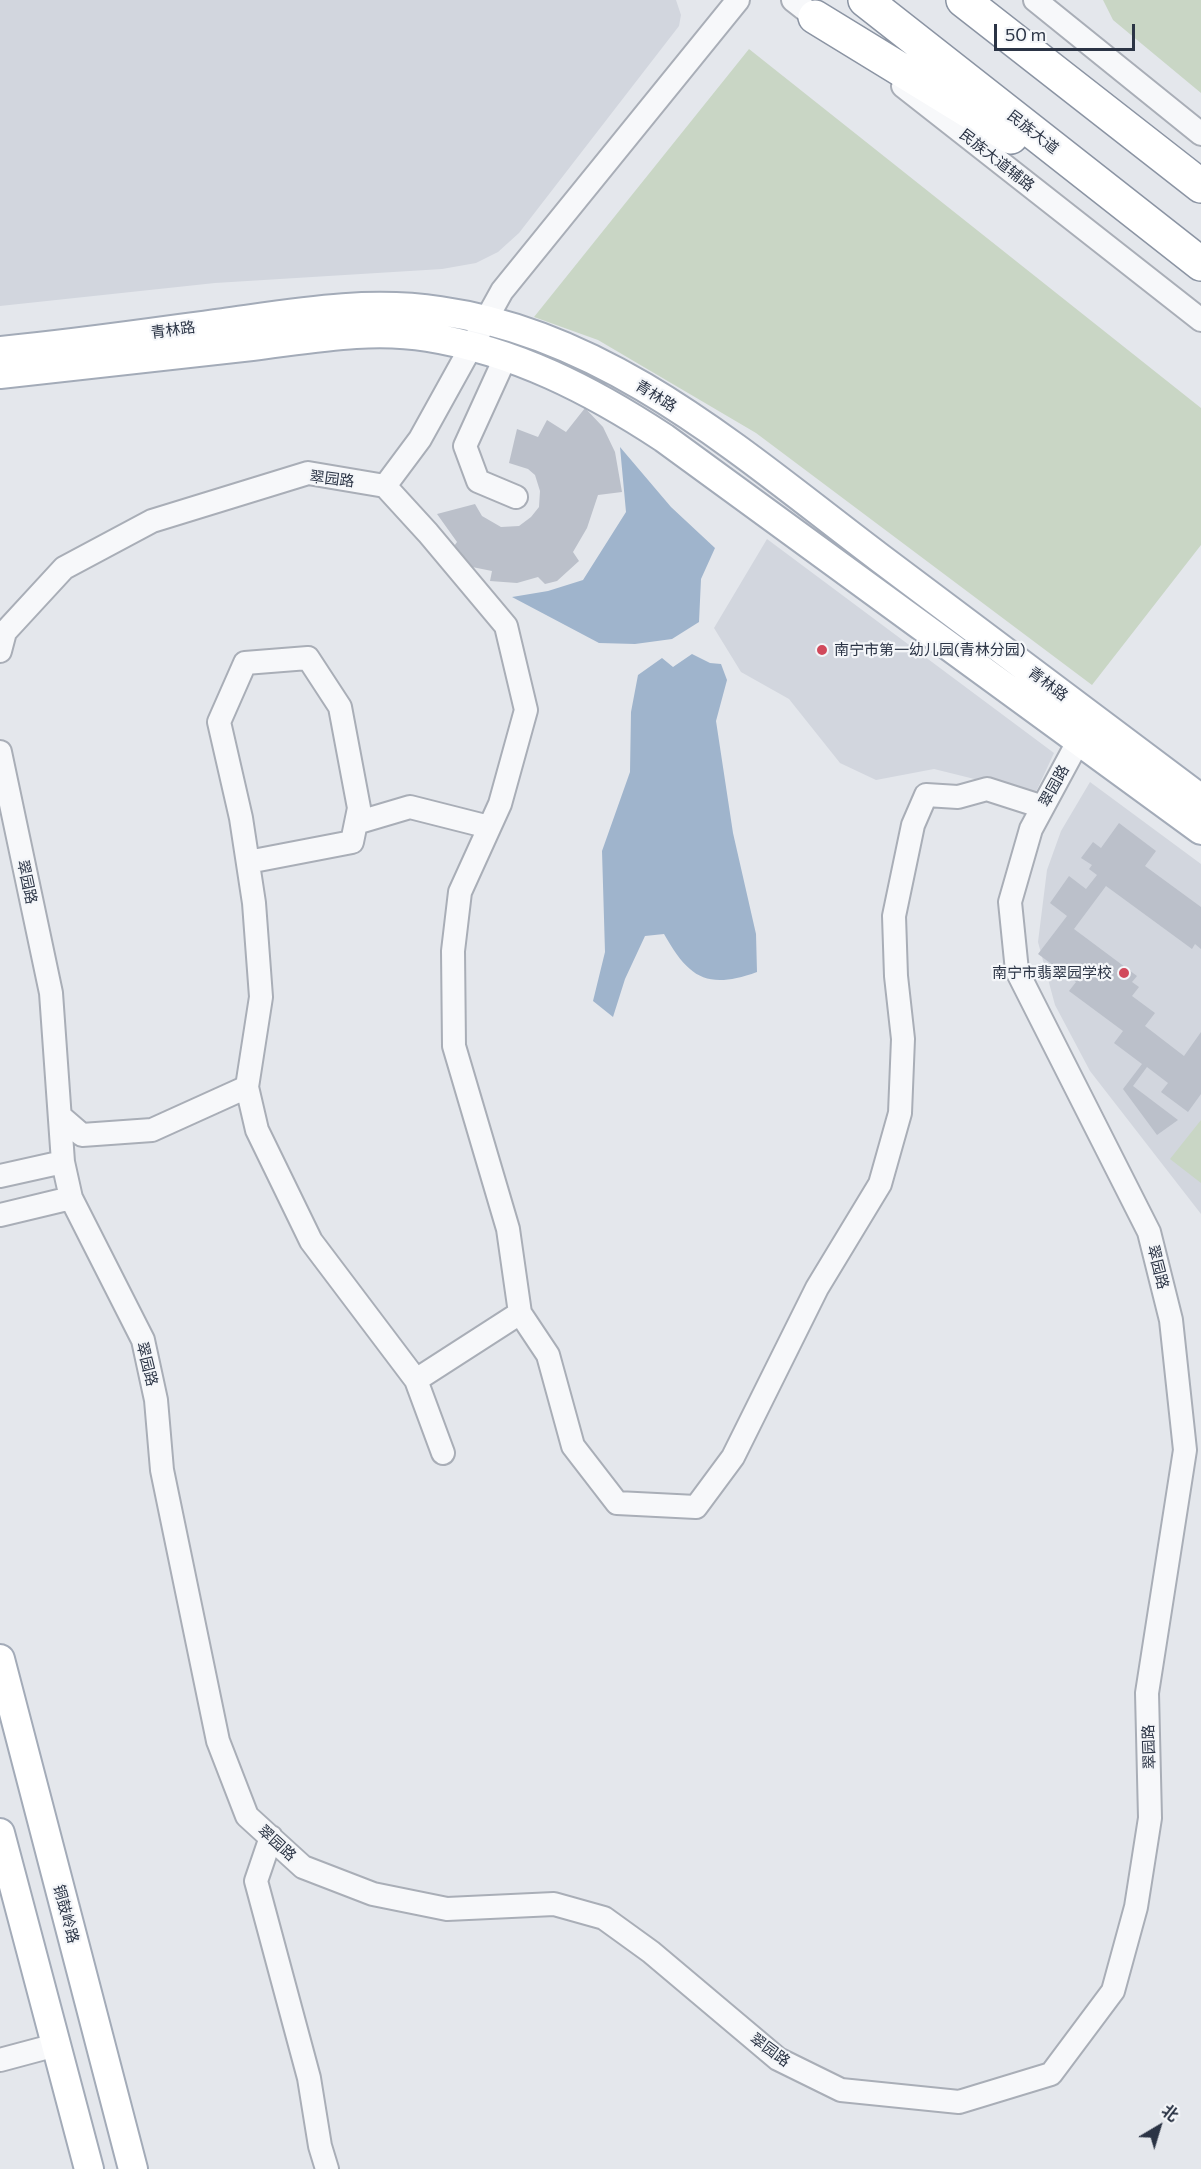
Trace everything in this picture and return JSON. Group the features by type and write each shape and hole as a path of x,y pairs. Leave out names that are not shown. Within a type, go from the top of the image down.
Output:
{"highway":[{"name":"民族大道","path":"865,0 1201,264"},
{"path":"963,0 1201,186"},
{"path":"974,0 999,27"},
{"path":"804,9 1139,215"}],"main road":[{"name":"青林路","path":"0,351 80,343 326,308 374,306 438,310 487,320 541,335 603,364 651,392 778,481 1087,730 1201,830"},
{"path":"0,331 80,343"},
{"name":"青林路","path":"0,374 353,334 427,336 506,356 576,384 620,409 1087,730 1201,800"},
{"path":"0,388 62,367"},
{"name":"铜鼓岭路","path":"0,1659 133,2169"},
{"path":"0,1833 89,2169"},
{"path":"11,1876 53,1864"}],"street":[{"path":"738,0 502,291 420,439 385,486 506,626 526,710 500,804 460,891 453,951 454,1046 508,1230 520,1313 548,1355 573,1446 617,1503 696,1507 733,1457 817,1287 880,1184 900,1102 903,1038 896,976 894,916 913,825 926,795 958,796 987,789 1043,807"},
{"path":"1043,2 1201,134"},
{"name":"民族大道辅路","path":"804,9 1201,320"},
{"path":"506,356 465,446 478,480 516,497"},
{"name":"翠园路","path":"0,651 5,632 64,568 152,521 308,473 385,486"},
{"path":"248,862 352,842 359,808 340,707 308,658 245,663 219,722 241,818 248,862 261,997 247,1087 257,1130 311,1241 416,1380 443,1452"},
{"name":"翠园路","path":"0,752 51,993 63,1162 71,1198 143,1340 156,1400 162,1470 218,1741 247,1816 303,1867 373,1894 447,1909 554,1904 604,1918 651,1952 778,2059 841,2090 959,2102 1051,2074 1113,1991 1136,1907 1150,1818 1147,1693 1185,1450 1171,1320 1149,1232 1017,971 1010,902 1031,829 1087,730"},
{"path":"356,823 410,807 489,827"},
{"path":"60,1116 82,1135 152,1130 247,1087"},
{"path":"0,1176 63,1162"},
{"path":"0,1215 71,1198"},
{"path":"416,1380 520,1313"},
{"path":"271,1837 256,1881 309,2078 320,2146 327,2169"},
{"path":"0,2060 56,2044"}],"shaded area":[{"path":"0,0 676,0 681,15 679,26 519,233 498,252 476,263 442,269 215,283 0,306"},
{"name":"南宁市第一幼儿园(青林分园)","path":"767,539 1054,753 1035,794 934,769 876,780 840,763 789,699 741,672 714,628"},
{"name":"南宁市翡翠园学校","path":"1090,782 1201,864 1201,1214 1090,1071 1055,1005 1038,942 1047,870 1061,831"}],"green space":[{"path":"1103,0 1201,0 1201,93 1113,20"},
{"path":"749,49 1201,408 1201,545 1092,685 756,433 598,340 534,317"},
{"path":"1201,1120 1201,1183 1170,1159"}],"water":[{"path":"620,447 671,507 715,548 701,579 699,622 672,639 635,644 599,643 512,597 548,591 583,580 626,512"},
{"path":"692,654 710,663 721,664 727,680 716,721 733,833 756,934 757,972 725,980 701,976 682,961 664,934 645,936 625,979 613,1017 593,1001 605,952 602,851 630,772 631,712 638,675 662,658 673,667"}],"building":[{"path":"585,408 603,427 615,452 622,492 598,495 587,528 573,552 579,561 557,581 545,584 538,577 517,583 490,581 492,571 467,566 452,549 457,542 437,514 475,504 482,516 501,527 519,526 539,507 540,491 535,475 528,469 509,463 517,429 538,437 547,420 566,432"},
{"path":"1119,823 1156,851 1145,866 1201,907 1201,949 1195,944 1192,949 1106,886 1074,929 1137,976 1132,982 1139,987 1132,996 1155,1013 1145,1026 1184,1056 1201,1032 1201,1094 1188,1112 1161,1092 1168,1083 1147,1067 1133,1086 1178,1120 1157,1135 1123,1089 1142,1064 1114,1043 1123,1031 1069,991 1076,982 1038,954 1067,916 1050,903 1069,876 1086,889 1097,875 1089,869 1092,865 1081,858 1093,842 1101,848"}],"place":[{"name":"南宁市第一幼儿园(青林分园)","path":"822,650"},
{"name":"南宁市翡翠园学校","path":"1124,973"}]}
